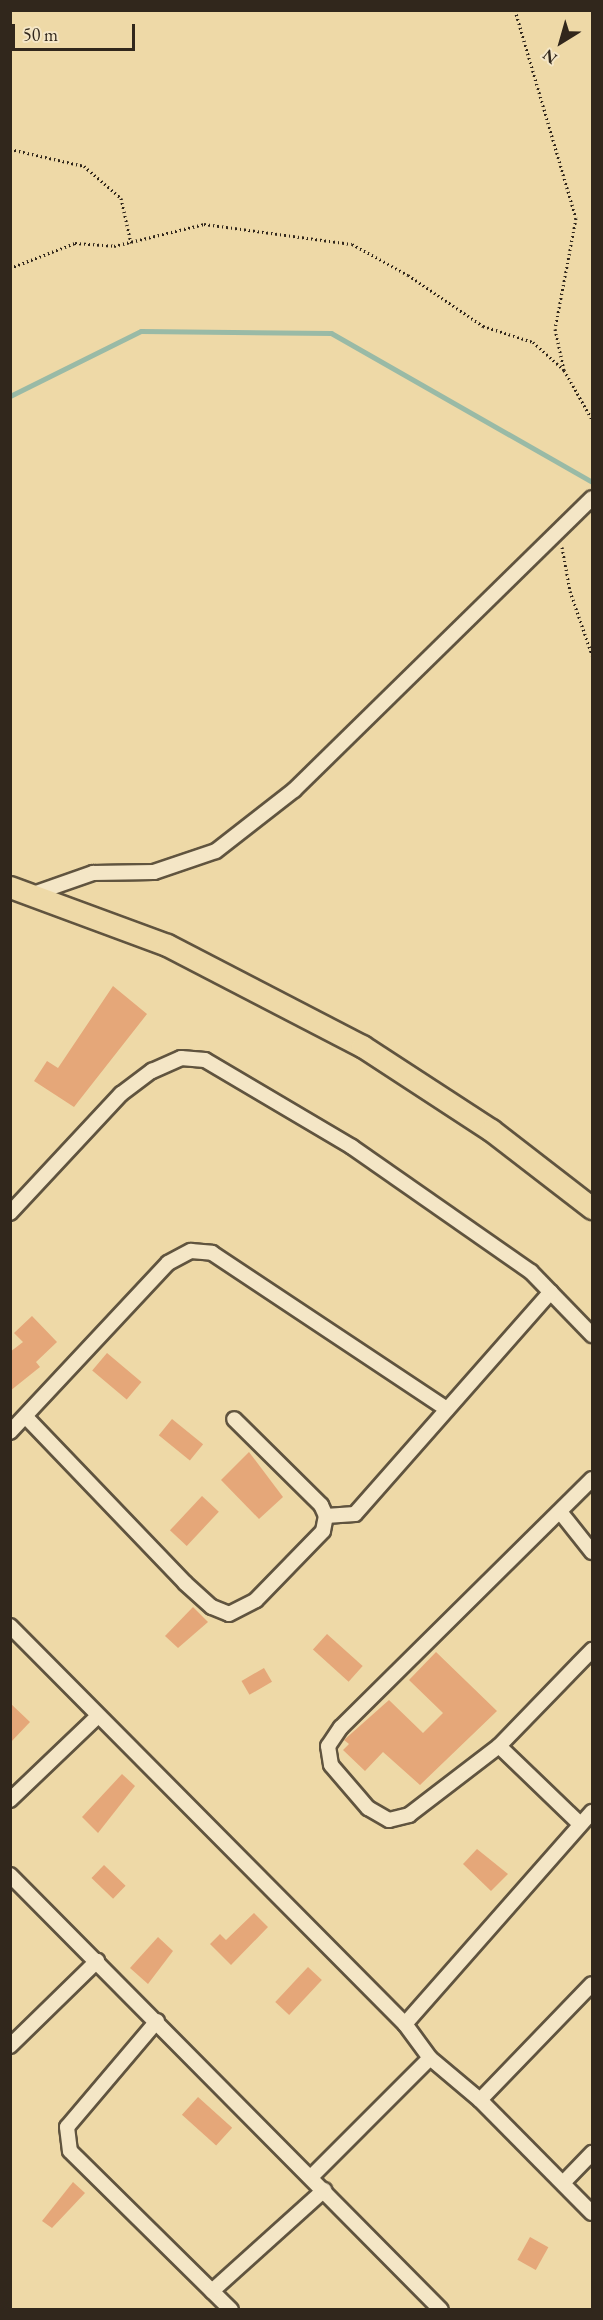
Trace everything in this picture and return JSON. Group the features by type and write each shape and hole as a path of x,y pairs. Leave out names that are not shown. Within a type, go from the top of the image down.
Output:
{"main road":[{"path":"10,887 167,945 362,1046 491,1130 592,1208"}],"street":[{"path":"33,894 93,873 154,872 216,851 294,790 592,498"},
{"path":"10,1214 121,1094 152,1071 181,1058 205,1060 352,1147 531,1272 592,1335"},
{"path":"10,1432 168,1263 191,1251 212,1253 447,1409"},
{"path":"326,1516 355,1514 551,1292"},
{"path":"26,1417 185,1583 212,1607 229,1614 256,1600 323,1531 326,1516 321,1505 234,1419"},
{"path":"592,1479 561,1513 341,1726 328,1746 331,1765 368,1808 389,1820 423,1807 499,1746 592,1650"},
{"path":"561,1513 592,1552"},
{"path":"10,1626 405,2024 430,2058 480,2100 592,2213"},
{"path":"10,1800 98,1716"},
{"path":"499,1746 580,1824"},
{"path":"405,2024 592,1812"},
{"path":"10,1875 441,2310"},
{"path":"10,2046 97,1961"},
{"path":"480,2100 592,1984"},
{"path":"157,2021 66,2127 67,2140 70,2151 231,2310"},
{"path":"311,2177 430,2058"},
{"path":"563,2183 592,2153"},
{"path":"212,2291 324,2190"}],"path":[{"path":"515,10 576,218 555,329 564,370 592,419"},
{"path":"10,149 84,166 121,198 131,243"},
{"path":"10,268 75,243 131,243 204,224 352,244 483,326 532,342 564,370"},
{"path":"560,527 570,591 592,655"}],"building":[{"path":"113,986 147,1014 74,1107 34,1081 47,1061 58,1068"},
{"path":"32,1316 57,1342 36,1362 40,1367 10,1391 10,1352 23,1342 14,1333"},
{"path":"107,1353 141,1382 127,1400 92,1371"},
{"path":"172,1419 203,1444 190,1460 159,1435"},
{"path":"249,1452 283,1497 259,1519 221,1480"},
{"path":"202,1496 219,1512 187,1546 170,1530"},
{"path":"193,1607 208,1622 178,1648 165,1636"},
{"path":"327,1634 363,1666 349,1682 313,1650"},
{"path":"436,1652 497,1711 420,1785 383,1752 365,1771 343,1750 349,1744 344,1740 389,1700 423,1733 443,1713 409,1680"},
{"path":"264,1668 272,1682 249,1695 241,1681"},
{"path":"10,1703 30,1722 10,1743"},
{"path":"122,1774 135,1786 98,1833 82,1817"},
{"path":"477,1849 508,1874 491,1891 463,1864"},
{"path":"104,1865 126,1886 113,1899 91,1878"},
{"path":"254,1913 268,1927 231,1965 210,1944 220,1934 226,1940"},
{"path":"158,1937 173,1951 148,1984 130,1968"},
{"path":"308,1967 322,1980 289,2015 275,2002"},
{"path":"198,2097 232,2128 216,2146 182,2115"},
{"path":"73,2182 85,2193 52,2228 42,2221"},
{"path":"530,2237 548,2247 536,2270 517,2260"}],"waterway":[{"path":"10,396 141,331 331,333 592,482"}]}
